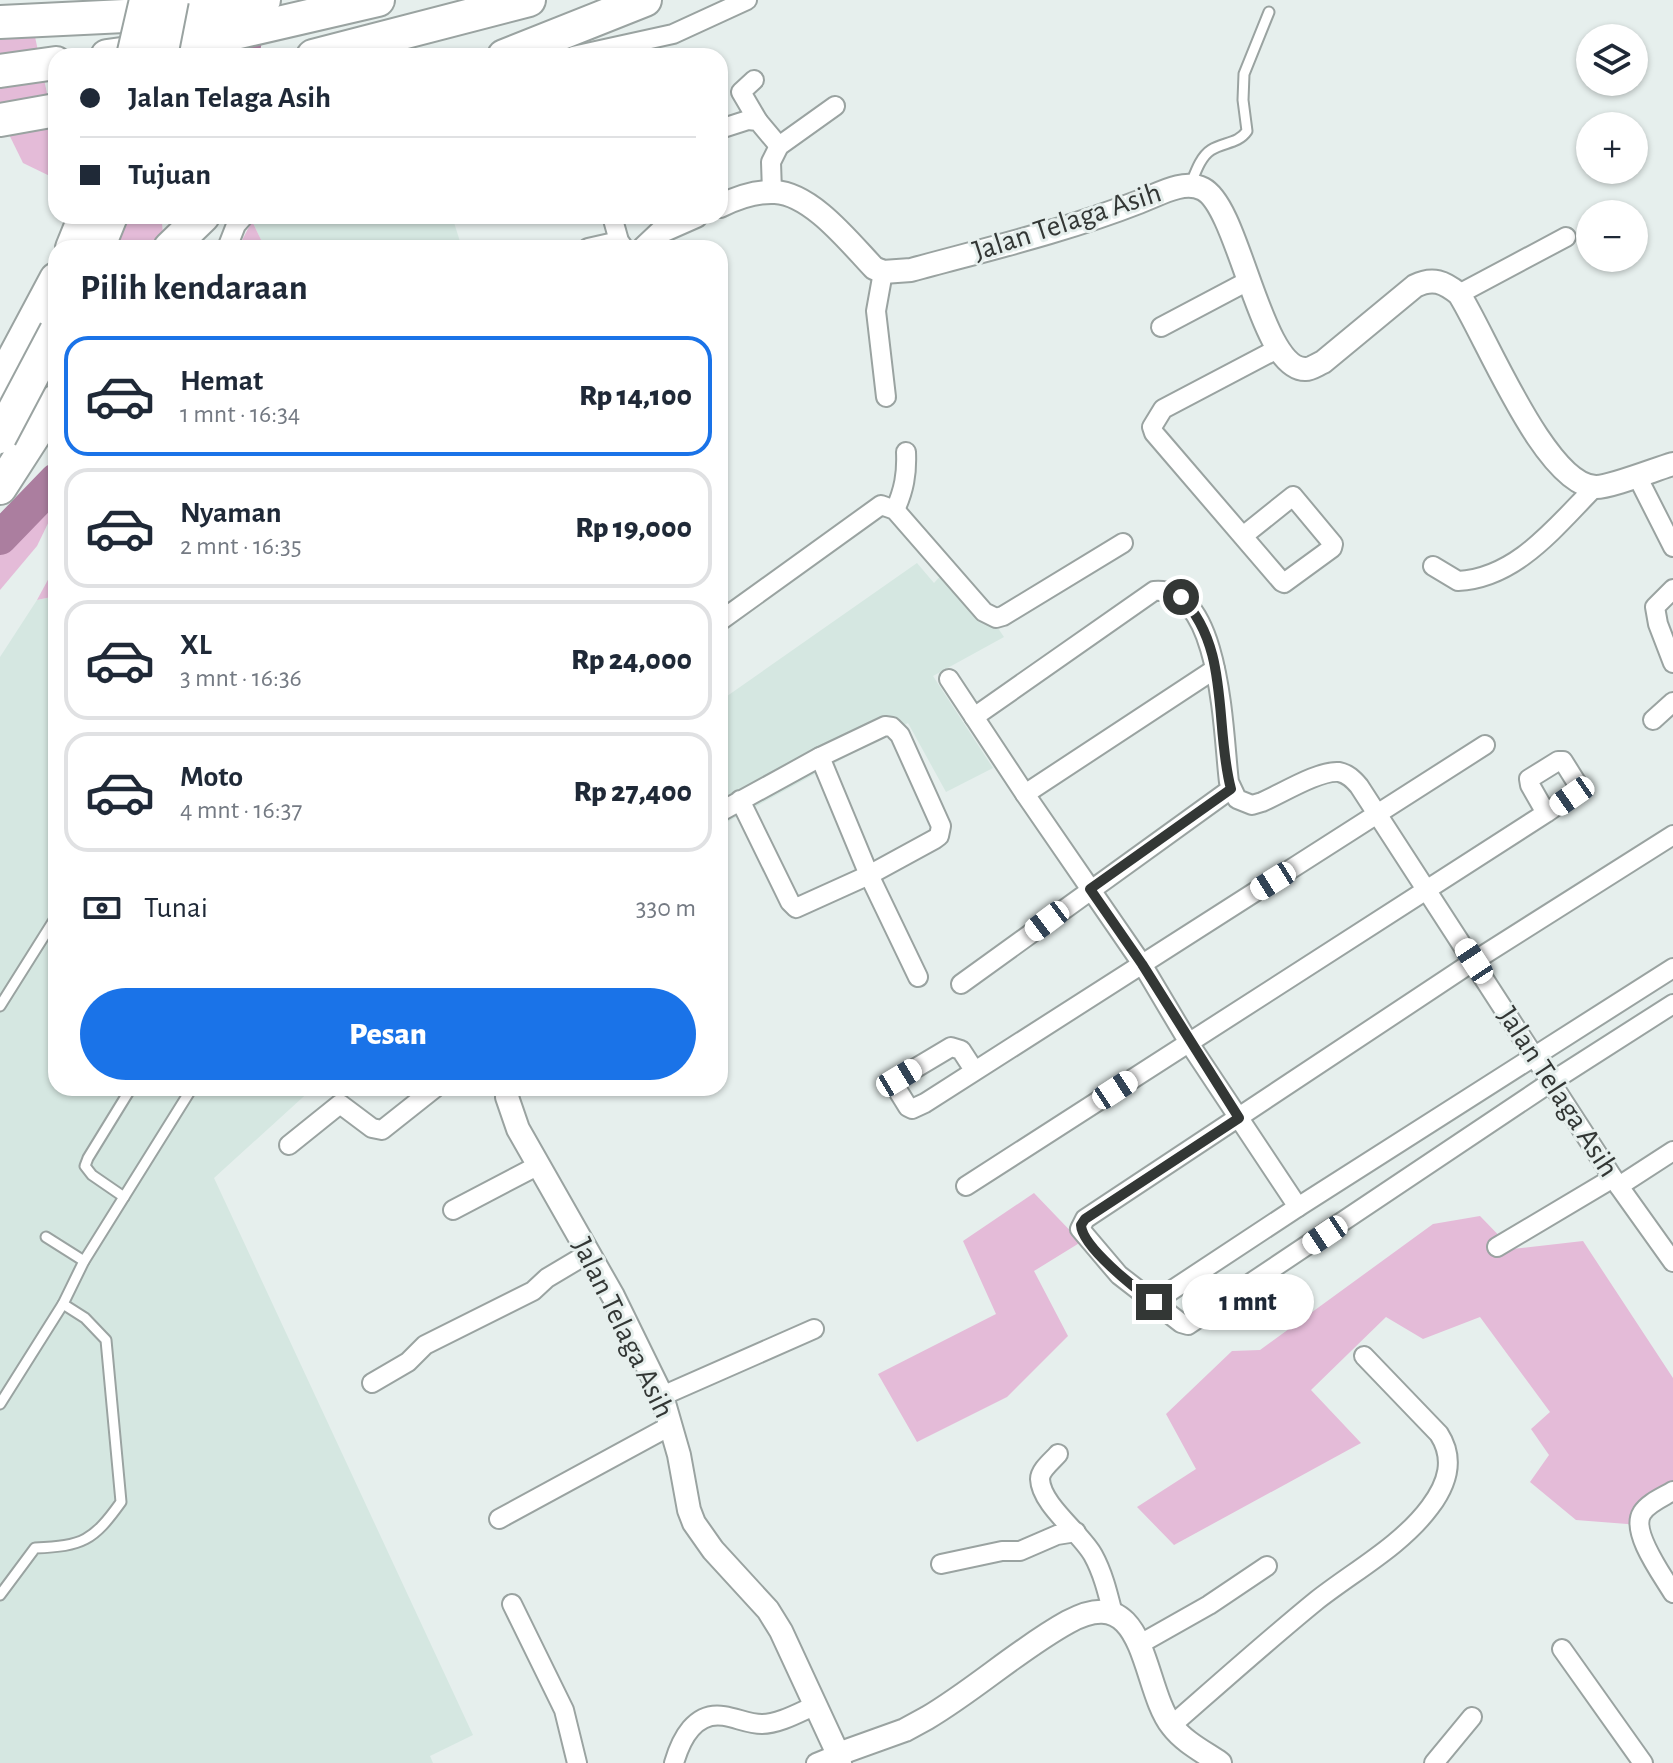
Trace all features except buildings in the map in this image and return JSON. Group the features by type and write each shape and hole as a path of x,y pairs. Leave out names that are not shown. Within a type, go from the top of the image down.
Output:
{"highway":[{"path":"135,48 146,0"},
{"path":"0,22 264,0"},
{"path":"182,48 378,0"},
{"path":"347,48 529,0"},
{"path":"524,48 645,0"},
{"path":"171,48 180,6"},
{"path":"0,71 48,64"},
{"path":"0,120 48,111"},
{"path":"178,240 195,224"},
{"path":"0,385 48,294"},
{"path":"0,488 11,447 48,352"},
{"path":"11,447 48,409"}],"street":[{"path":"609,48 673,34 747,0"},
{"path":"754,80 741,92 758,121 779,146"},
{"path":"772,192 771,162 779,146 835,106"},
{"path":"728,126 748,120 758,121"},
{"name":"Jalan Telaga Asih","path":"883,272 911,270 1079,225 1179,186 1190,186 1202,189 1219,206 1248,281 1279,348"},
{"path":"728,202 778,192 815,210 874,268 883,272 876,311 886,397"},
{"path":"652,240 662,231 678,224"},
{"path":"1459,294 1566,237"},
{"path":"1161,327 1248,281"},
{"path":"1243,536 1293,496 1333,544 1332,548 1285,583 1243,536 1154,433 1152,427 1156,416 1163,409 1279,348 1297,367 1307,369 1323,362 1415,286 1426,281 1447,285 1459,294 1532,430 1567,473 1595,487"},
{"path":"0,385 48,375"},
{"path":"895,510 907,473 906,452"},
{"path":"1433,566 1458,581 1497,573 1535,547 1595,487 1673,464"},
{"path":"1637,476 1673,547"},
{"path":"728,615 881,505 895,510 984,612 996,618 1123,543"},
{"path":"1673,589 1655,607 1673,663"},
{"path":"961,984 1231,789 1215,669 1206,635 1189,606 1172,592 1154,591 974,717"},
{"path":"1025,794 1215,669"},
{"path":"949,679 1142,964 1189,1043 1298,1207"},
{"path":"1653,720 1673,702"},
{"path":"728,807 740,800 820,757 881,727 892,727 900,735 941,826 935,839 869,875 796,908 790,902 740,800"},
{"path":"974,1070 1485,745"},
{"path":"820,757 869,875 918,977"},
{"name":"Jalan Telaga Asih","path":"1231,789 1237,799 1252,805 1327,773 1341,772 1350,776 1378,814 1616,1182 1673,1262"},
{"path":"966,1186 1546,813"},
{"path":"1673,835 1474,961 1085,1219 1081,1225 1083,1234 1119,1275 1181,1323 1188,1325 1673,1004"},
{"path":"1154,1302 1673,968"},
{"path":"289,1145 340,1104 372,1128 382,1130 425,1096"},
{"name":"Jalan Telaga Asih","path":"507,1096 537,1166 613,1296 662,1396 694,1523 713,1550 768,1610 840,1758"},
{"path":"1497,1247 1673,1151"},
{"path":"453,1210 537,1166"},
{"path":"372,1383 408,1362 425,1345 533,1291 547,1278 589,1253"},
{"path":"662,1396 814,1329"},
{"path":"1171,1726 1289,1623 1401,1537 1430,1507 1441,1490 1448,1469 1448,1448 1439,1434 1364,1356"},
{"path":"499,1519 670,1426"},
{"path":"1058,1454 1041,1474 1040,1481 1051,1504 1076,1532 1097,1564 1113,1614"},
{"path":"1673,1491 1649,1506 1642,1513 1639,1523 1641,1534 1673,1593"},
{"path":"941,1564 1002,1551 1020,1551 1057,1535 1076,1532"},
{"path":"1140,1644 1209,1605 1267,1566"},
{"path":"512,1604 564,1710 577,1763"},
{"path":"816,1763 840,1758 905,1730 1066,1623 1097,1611 1113,1614 1129,1627 1140,1644 1163,1712 1171,1726 1220,1763"},
{"path":"1562,1649 1643,1763"},
{"path":"674,1763 684,1737 693,1725 707,1717 720,1715 760,1724 770,1723 816,1705"},
{"path":"1434,1763 1472,1717"}],"lane":[{"path":"1190,186 1211,150 1238,140 1247,131 1244,74 1269,12"},
{"path":"0,1006 48,930"},
{"path":"124,1197 92,1175 85,1166 126,1096"},
{"path":"0,1404 63,1304 84,1261 187,1096"},
{"path":"46,1237 84,1261"},
{"path":"0,1595 35,1548 71,1547 88,1538 121,1502 106,1340 85,1318 63,1304"}],"shaded area":[{"path":"30,13 48,98 48,175 23,163 0,116 0,27"},
{"path":"104,224 162,224 163,240 115,240"},
{"path":"250,224 253,224 261,240 242,240"},
{"path":"253,224 454,224 460,240 261,240"},
{"path":"48,480 48,523 37,546 0,590 0,538"},
{"path":"953,562 1004,637 933,676 993,768 946,792 908,723 728,822 728,695 917,563 934,583"},
{"path":"48,580 48,598 37,600"},
{"path":"48,598 48,1096 304,1096 214,1178 473,1735 430,1756 433,1763 0,1763 0,657 37,600"},
{"path":"1034,1193 1081,1242 1034,1271 1068,1336 1007,1397 917,1442 878,1374 996,1314 963,1241"},
{"path":"1480,1216 1512,1249 1583,1241 1673,1378 1673,1495 1640,1525 1576,1520 1530,1482 1549,1455 1531,1429 1550,1412 1480,1317 1423,1339 1386,1317 1311,1390 1361,1443 1174,1545 1137,1507 1196,1469 1166,1414 1232,1351 1260,1350 1433,1224"}],"waterway":[{"path":"243,48 252,1"},
{"path":"0,538 48,488"}],"route":[{"path":"1154,1302 1119,1275 1083,1234 1081,1225 1085,1219 1239,1118 1142,964 1090,889 1231,789 1212,654 1200,623 1181,597"}]}
